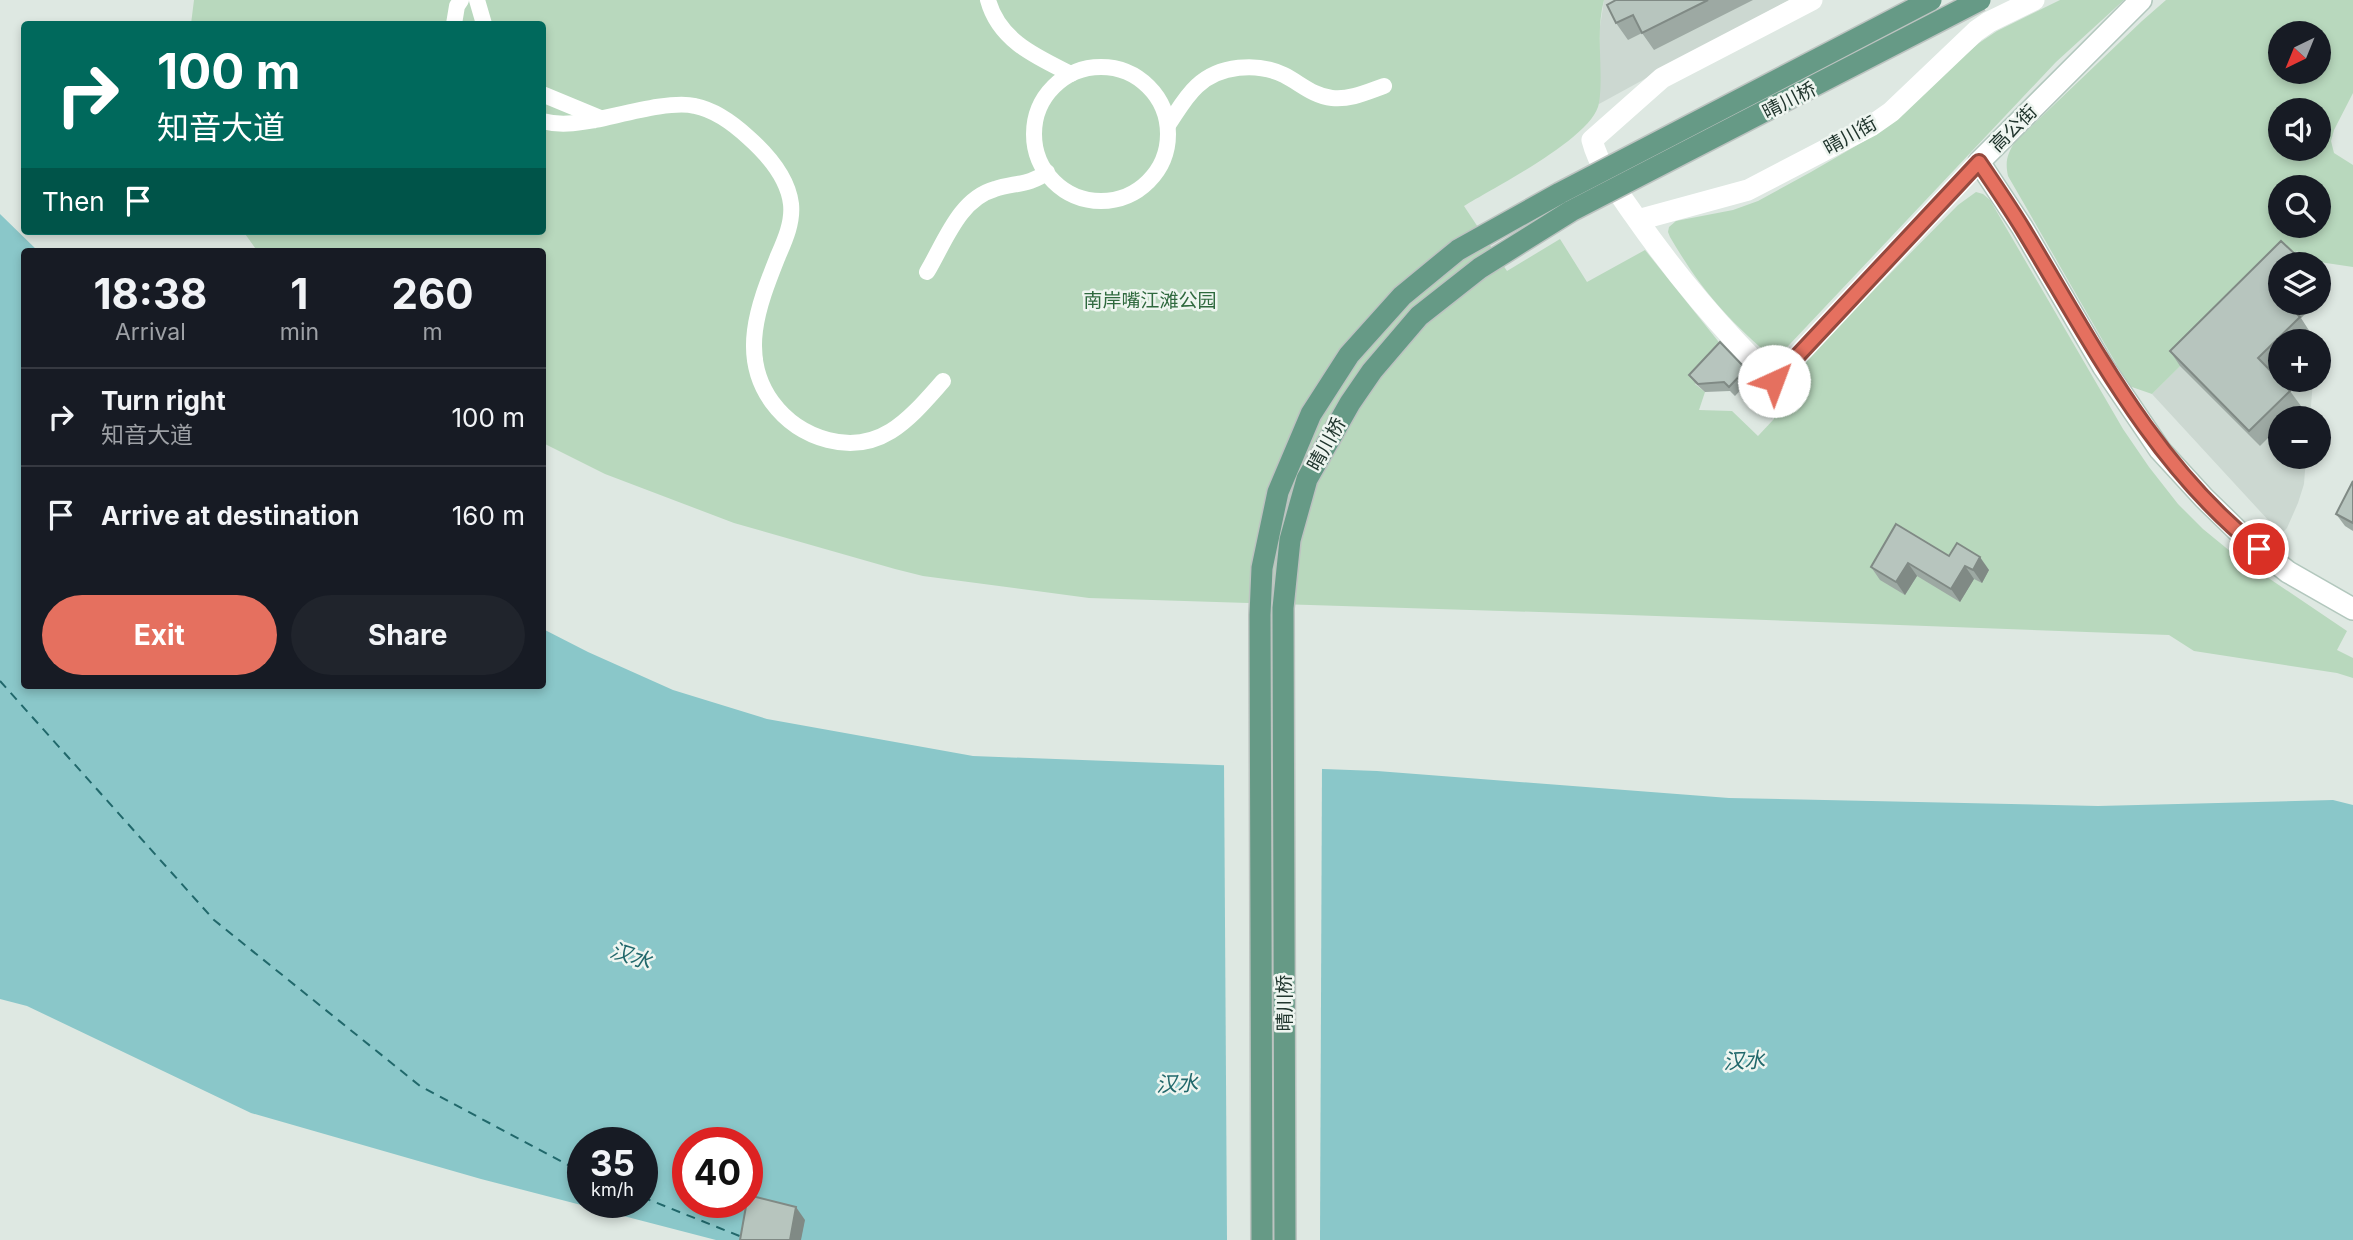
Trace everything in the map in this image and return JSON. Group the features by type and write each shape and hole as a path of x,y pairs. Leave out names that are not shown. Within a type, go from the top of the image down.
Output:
{"main road":[{"name":"晴川桥","path":"1262,1240 1262,568 1278,492 1311,414 1349,355 1402,296 1458,250 1560,193 1931,0"},
{"name":"晴川桥","path":"1285,1240 1283,608 1290,540 1297,510 1307,479 1333,430 1372,371 1404,331 1447,292 1480,268 1571,211 1980,0"}],"street":[{"path":"454,21 461,0"},
{"path":"477,0 483,21"},
{"path":"988,0 1000,26 1014,42 1031,54 1071,74"},
{"path":"1638,220 1601,164 1592,140 1662,78 1812,0"},
{"name":"晴川街","path":"1638,220 1748,190 1871,126 1891,112 1976,31 2034,0"},
{"name":"高公街","path":"1638,220 1699,302 1774,381 1979,162 2141,0"},
{"path":"1095,67 1121,69 1133,74 1152,90 1160,101 1168,125 1168,140 1159,168 1145,184 1126,196 1097,201 1082,198 1057,183 1047,172 1036,149 1035,124 1043,100 1060,81 1071,74 1095,67"},
{"path":"1168,125 1196,86 1208,78 1238,68 1274,70 1310,91 1329,98 1345,98 1384,86"},
{"path":"546,96 602,118"},
{"path":"546,122 566,124 673,106 695,106 728,121 765,153 779,172 791,205 787,235 755,321 753,354 757,373 766,392 786,418 800,429 833,442 875,439 899,426 943,381"},
{"path":"1979,162 2022,227 2103,366 2160,450 2244,537 2288,572 2353,609"},
{"path":"927,272 967,204 991,190 1027,183 1047,172"}],"shaded area":[{"path":"1604,0 1789,0 1599,104 1600,27"},
{"path":"2268,279 2268,315 2305,315 2299,320 2307,329 2268,329 2268,392 2312,392 2311,406 2268,406 2268,469 2305,469 2298,503 2287,528 2281,534 2152,394"}],"green space":[{"name":"南岸嘴江滩公园","path":"194,0 1604,0 1600,26 1599,103 1593,116 1562,146 1464,206 1507,271 1560,239 1587,282 1645,250 1726,351 1695,384 1705,392 1699,410 1732,411 1758,436 1774,419 1772,404 1781,384 1958,205 1976,192 1983,194 1990,200 2123,429 2149,467 2178,504 2203,529 2236,556 2347,631 2337,650 2353,658 2353,678 2337,673 2194,651 2169,635 1089,598 923,576 734,523 605,474 546,444 546,248 255,248 246,235 546,235 546,21 191,21"},
{"path":"2060,0 2124,0 2056,62 1775,360 1729,317 1704,289 1670,237 1669,227 1676,221 1733,210 1758,201 1811,172 1866,140 1979,43 1997,31"},
{"path":"2166,0 2353,0 2353,93 2331,141 2334,153 2353,165 2353,267 2331,264 2331,252 2268,252 2268,279 2152,394 2129,386 2008,176 2008,154 2015,142"}],"water":[{"name":"汉水","path":"0,214 35,248 21,248 21,689 546,689 546,631 673,690 767,719 973,756 1377,771 1729,798 2098,806 2333,800 2353,805 2353,1240 716,1240 631,1218 658,1218 658,1127 567,1127 567,1201 251,1113 27,1006 0,999"}],"pier":[{"path":"1224,762 1322,765 1320,1240 1227,1240"}],"building":[{"path":"1616,0 1708,0 1642,33 1633,15 1616,23 1607,5"},
{"path":"2281,241 2293,252 2270,252"},
{"path":"2268,254 2268,315 2300,317 2288,329 2268,329 2268,348 2258,358 2268,368 2268,392 2289,392 2275,406 2268,406 2268,412 2249,431 2170,351"},
{"path":"1720,342 1746,369 1729,387 1724,382 1698,384 1689,375"},
{"path":"2353,481 2353,523 2336,514"},
{"path":"1896,524 1949,556 1957,543 1980,557 1973,570 1965,566 1951,589 1908,563 1896,582 1871,567"},
{"path":"763,1199 796,1207 790,1240 740,1240 744,1218 763,1218"}],"ferry route":[{"path":"0,681 214,920 420,1086 567,1164"},
{"path":"658,1203 742,1237"}],"route":[{"path":"1774,381 1979,162 2022,227 2131,410 2160,450 2204,498 2259,549"}]}
